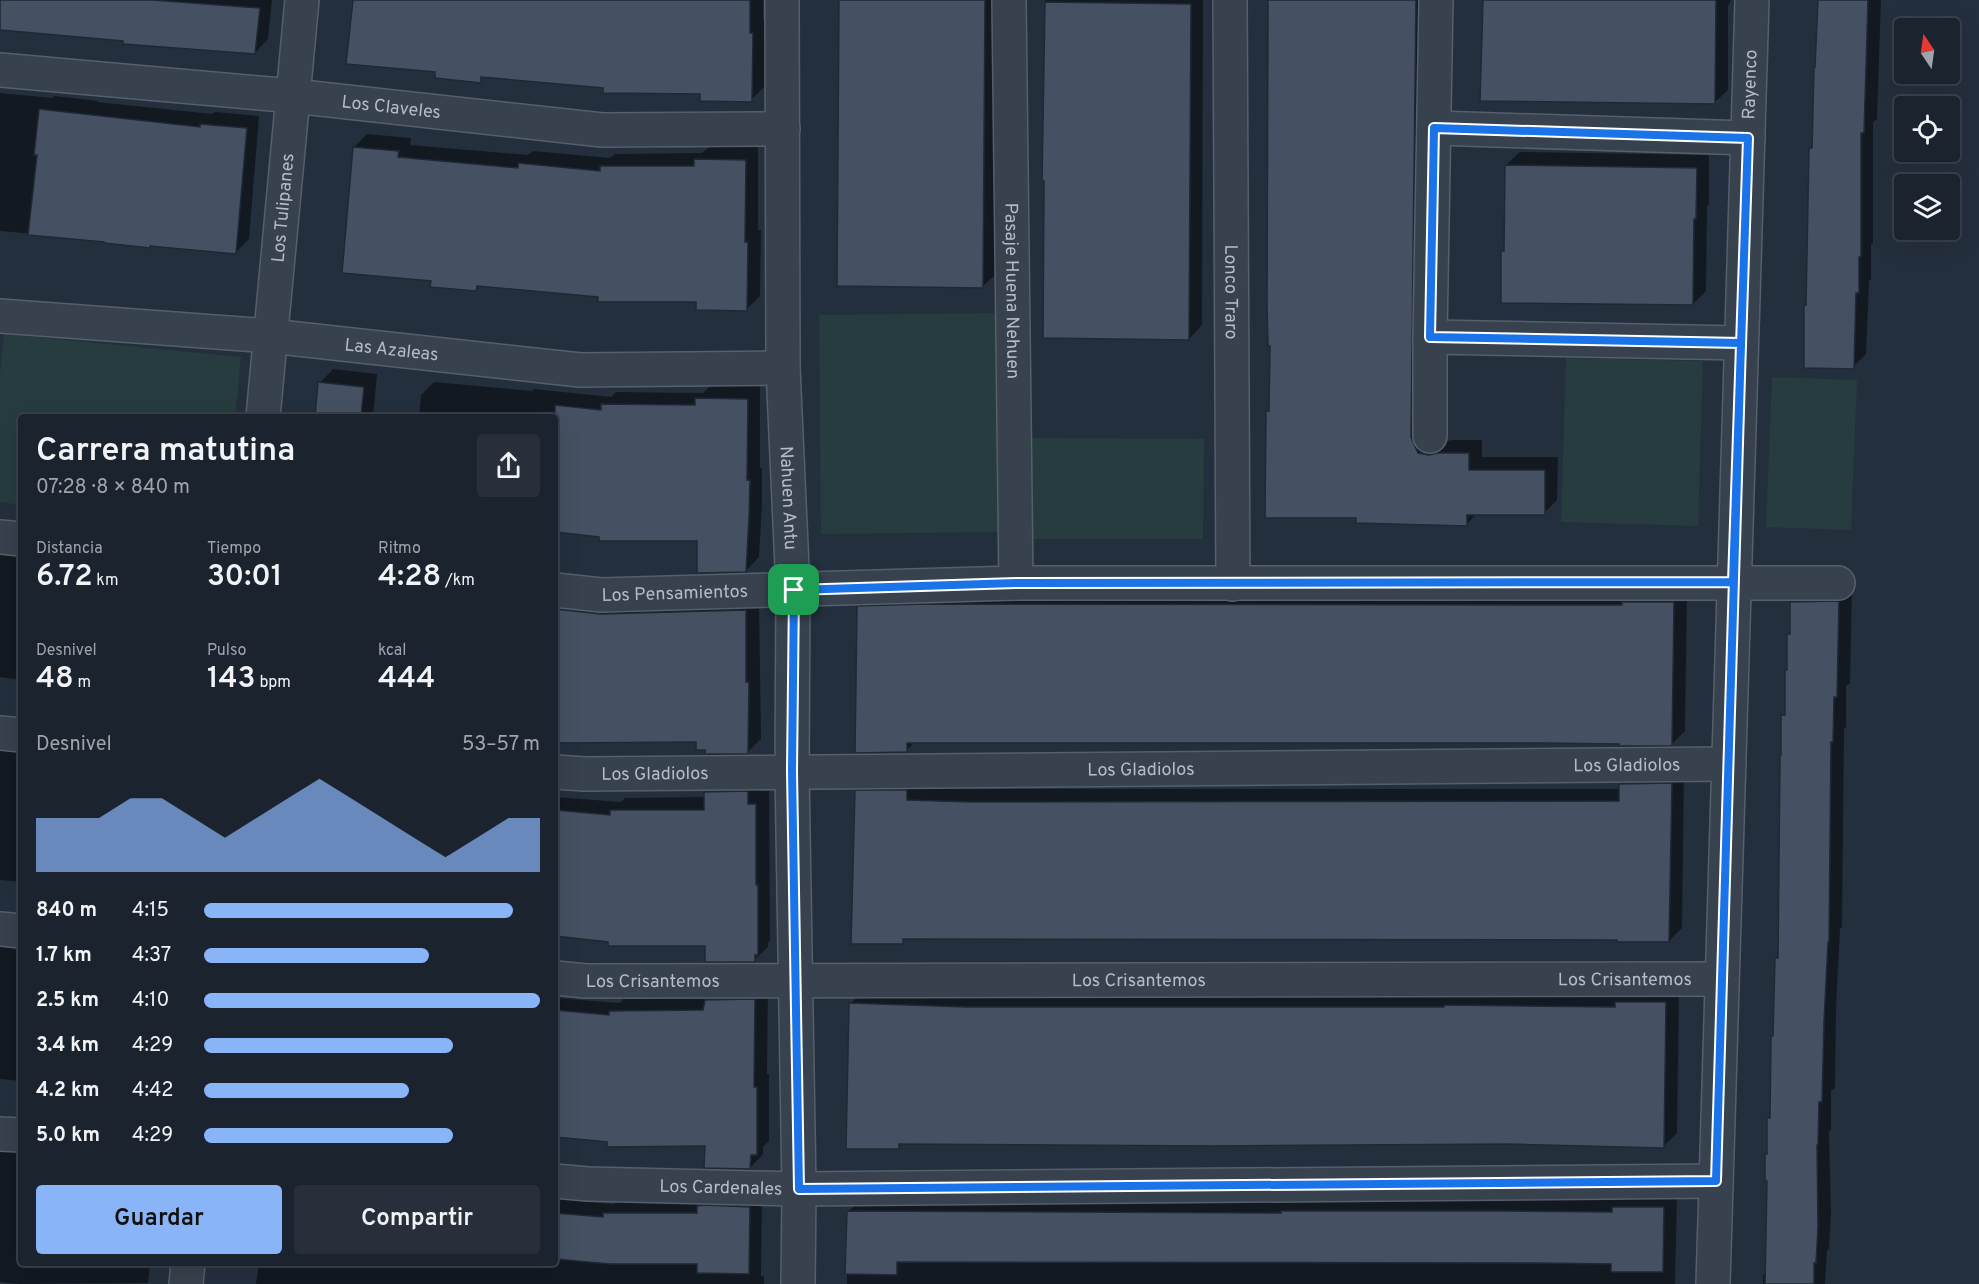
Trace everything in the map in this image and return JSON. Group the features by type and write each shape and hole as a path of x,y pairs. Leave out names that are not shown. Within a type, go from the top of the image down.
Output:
{"street":[{"name":"Los Tulipanes","path":"263,414 302,0"},
{"name":"Nahuen Antu","path":"782,0 783,368 794,590 792,771 799,1189 798,1284"},
{"name":"Pasaje Huena Nehuen","path":"1010,0 1016,583"},
{"name":"Lonco Traro","path":"1230,0 1233,584"},
{"path":"1430,436 1436,0"},
{"name":"Rayenco","path":"1713,1284 1752,0"},
{"name":"Los Claveles","path":"0,70 293,96 602,130 783,129"},
{"path":"1434,128 1748,138"},
{"name":"Las Azaleas","path":"0,316 270,336 580,370 783,368"},
{"path":"1430,337 1741,343"},
{"path":"0,537 18,539"},
{"name":"Los Pensamientos","path":"558,590 600,595 1016,583 1838,583"},
{"path":"0,733 18,735"},
{"name":"Los Gladiolos","path":"558,772 585,774 1728,764"},
{"path":"0,929 18,931"},
{"name":"Los Crisantemos","path":"558,978 586,981 1722,979"},
{"path":"0,1134 18,1135"},
{"name":"Los Cardenales","path":"558,1181 799,1189 1716,1181"},
{"path":"186,1284 188,1266"}],"green space":[{"path":"998,313 1000,532 821,534 819,315"},
{"path":"4,334 241,357 235,414 18,414 18,505 0,502 0,374"},
{"path":"1566,358 1703,361 1698,526 1561,522"},
{"path":"1772,377 1857,380 1851,530 1766,527"},
{"path":"1028,438 1204,439 1203,539 1028,539"}],"building":[{"path":"0,0 152,0 260,8 255,54 123,44 123,41 0,30"},
{"path":"353,0 750,0 750,33 753,33 752,102 700,101 700,94 603,93 603,88 481,77 481,83 435,78 435,72 346,64"},
{"path":"839,0 985,0 983,288 837,286"},
{"path":"1268,0 1416,0 1411,437 1418,453 1429,455 1469,453 1469,470 1545,470 1545,515 1467,515 1467,526 1356,523 1356,518 1265,518 1266,411 1269,411 1270,346 1268,346 1267,305"},
{"path":"1483,0 1716,0 1715,104 1480,101"},
{"path":"1818,0 1868,0 1864,133 1861,133 1861,257 1859,257 1859,293 1856,293 1854,369 1804,368 1809,148 1812,148"},
{"path":"1045,2 1191,4 1189,340 1043,338 1044,181 1042,181"},
{"path":"39,109 200,127 200,124 247,128 236,254 150,246 150,248 28,235 37,155 34,155"},
{"path":"353,147 399,151 398,157 518,168 518,163 600,171 600,166 694,166 694,159 746,160 747,311 696,310 696,302 598,302 598,297 477,286 476,291 430,287 431,281 342,273"},
{"path":"1505,165 1697,168 1693,305 1501,303"},
{"path":"318,382 364,387 361,414 315,414"},
{"path":"695,398 748,399 747,480 750,480 746,572 697,573 697,541 599,541 599,537 558,532 558,414 555,414 555,405 601,410 601,404 695,405"},
{"path":"1839,601 1837,697 1834,697 1833,742 1831,742 1829,942 1822,1102 1819,1102 1817,1145 1818,1227 1814,1284 1765,1284 1767,1181 1765,1181 1765,1154 1767,1154 1767,1118 1770,1118 1775,958 1778,958 1781,715 1785,715 1785,670 1787,670 1787,634 1790,634 1790,602"},
{"path":"1622,602 1674,602 1672,746 1543,743 907,743 907,752 855,753 857,606 925,604 1622,605"},
{"path":"558,609 601,614 746,610 746,682 749,682 748,754 705,754 705,750 696,750 696,742 558,743"},
{"path":"1672,783 1669,942 903,939 903,944 851,944 855,790 907,790 907,800 972,802 1619,801 1619,784"},
{"path":"748,791 748,804 756,804 758,955 755,955 755,962 705,962 705,946 608,946 608,942 558,936 558,810 610,815 610,810 704,810 704,792"},
{"path":"755,999 754,1087 757,1087 757,1155 751,1155 750,1169 704,1168 705,1146 607,1147 607,1142 558,1137 558,1010 609,1015 609,1011 703,1010 705,1000"},
{"path":"1615,1002 1666,1002 1664,1148 1509,1144 1213,1146 899,1144 899,1149 846,1149 849,1003 967,1007 1444,1007 1444,1005 1615,1007"},
{"path":"697,1206 750,1207 749,1274 697,1273 697,1264 610,1264 558,1259 558,1213 603,1217 603,1213 697,1213"},
{"path":"1612,1207 1664,1207 1663,1272 1611,1272 1611,1264 1541,1263 897,1262 897,1275 845,1274 847,1211 1612,1212"}],"route":[{"path":"794,590 792,771 799,1189 1716,1181 1741,343 1430,337 1434,128 1748,138 1741,343 1736,502 1733,582 1016,583 794,590"}]}
